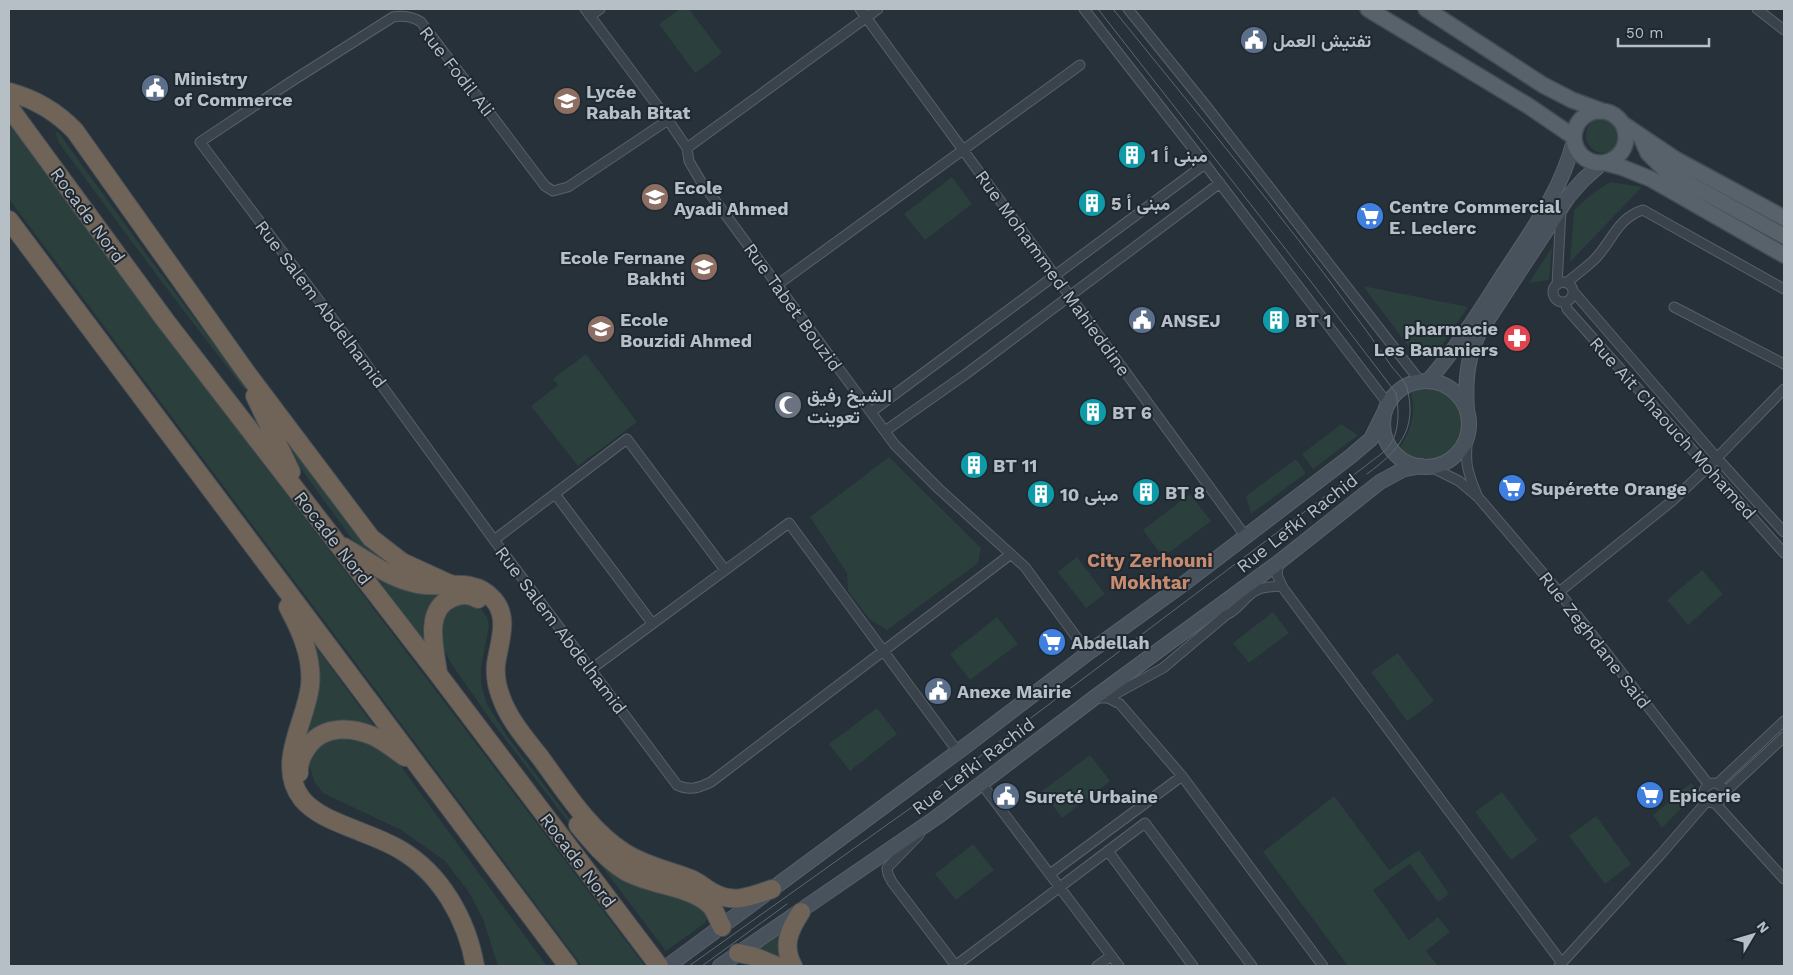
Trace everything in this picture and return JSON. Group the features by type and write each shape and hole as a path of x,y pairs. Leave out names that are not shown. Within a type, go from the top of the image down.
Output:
{"highway":[{"path":"9,92 43,105 66,121 75,131 246,372 371,538 402,562 450,584"},
{"name":"Rocade Nord","path":"9,107 166,320 438,674 658,966"},
{"path":"9,220 568,966"},
{"path":"246,372 308,506"},
{"path":"235,521 288,607 296,623 308,658 310,671 308,698 295,739 291,766 296,788 302,798 321,814 401,850 424,868 445,892 460,916 472,945 475,966"},
{"path":"338,544 380,570 407,581 428,585 464,584 480,589 495,600 503,624 496,666 496,678 505,708 578,809 607,840 641,862 689,878 728,898 744,898 772,889"},
{"path":"438,674 433,632 437,612 441,604 448,600 463,594 472,596 486,606 493,622 485,666 485,679 490,701 501,723 537,773 590,841 607,858 638,877 696,895 711,906 722,927"},
{"path":"414,762 375,737 353,730 340,729 330,731 311,743 302,756 299,771 304,788 312,798 390,836 413,850 434,868 454,890 468,914 476,931 486,966"},
{"path":"793,966 787,950 787,941 792,926 800,912"},
{"path":"738,953 753,956 777,966"}],"main road":[{"path":"1368,9 1546,117 1574,139 1579,153 1590,162 1636,173 1665,187 1784,255"},
{"path":"1426,9 1557,93 1618,117 1623,124 1641,137 1695,171 1784,218"},
{"path":"1546,117 1557,93"},
{"path":"668,966 1246,537 1371,440 1386,409 1401,388 1424,381 1447,359 1459,343 1547,205 1563,175 1578,123 1582,118 1595,111 1602,111"},
{"path":"1466,410 1466,386 1472,349 1493,311 1575,187 1604,164 1614,160 1625,148 1627,140 1623,124"},
{"path":"1641,137 1648,153 1666,171 1784,236"},
{"path":"1386,409 1384,433 1389,446 1401,458 1411,464 1426,467 1444,463 1455,456 1468,434 1469,422 1466,410 1461,400 1452,390 1441,384 1424,381"},
{"name":"Rue Lefki Rachid","path":"720,966 937,817 981,783 1101,698 1380,482 1404,468 1426,467"}],"street":[{"path":"588,12 600,9"},
{"name":"Rue Mohammed Mahieddine","path":"860,9 1246,537"},
{"path":"687,148 878,9"},
{"path":"1084,9 1220,183 1386,409"},
{"path":"1128,9 1424,381"},
{"path":"1757,9 1784,30"},
{"name":"Rue Tabet Bouzid","path":"588,12 687,148 689,161 700,180 895,445 939,490 1025,567 1088,653"},
{"name":"Rue Fodil Ali","path":"200,142 393,17 402,16 413,17 421,22 545,186 553,191 568,187 668,120"},
{"path":"777,286 1080,65"},
{"name":"Rue Salem Abdelhamid","path":"200,142 677,785 690,789 703,787 711,782 1011,554"},
{"path":"871,412 1205,164"},
{"path":"885,431 966,374 1220,183"},
{"path":"1562,206 1562,284"},
{"path":"1572,292 1572,297 1565,302 1558,301 1554,296 1553,290 1595,259 1621,224 1632,214 1643,210 1784,289"},
{"path":"1562,284 1570,287 1572,292 1784,532"},
{"name":"Rue Ait Chaouch Mohamed","path":"1565,302 1566,309 1784,553"},
{"path":"1674,307 1784,364"},
{"path":"1559,592 1672,501 1784,389"},
{"path":"1468,434 1467,471 1478,497"},
{"path":"494,540 627,439 725,570"},
{"path":"1426,467 1459,481 1478,497"},
{"path":"555,494 652,623"},
{"name":"Rue Zeghdane Said","path":"1478,497 1559,592 1713,785"},
{"path":"590,670 789,523 958,752"},
{"path":"1279,562 1277,575 1281,586 1561,965 1661,854 1711,802 1722,800 1724,793 1784,738"},
{"path":"1250,583 1266,588"},
{"path":"1101,698 1163,668 1226,615 1235,611 1258,589 1281,586"},
{"path":"1101,698 1120,704 1182,776 1323,966"},
{"path":"1784,721 1704,794 1784,879"},
{"path":"1050,874 1182,776"},
{"path":"981,783 1119,966"},
{"path":"1713,785 1722,787 1724,793"},
{"path":"937,817 887,868 892,882 956,966 1146,823 1252,966"},
{"path":"1108,851 1193,966"},
{"path":"1097,966 1111,956"}],"green space":[{"path":"680,9 689,9 722,53 695,73 659,24"},
{"path":"1604,117 1611,118 1617,122 1621,128 1621,142 1617,148 1611,152 1604,153 1597,152 1591,148 1587,142 1586,135 1587,128 1591,122 1597,118"},
{"path":"9,122 161,329 645,966 582,966 9,199"},
{"path":"55,132 58,132 61,136 246,387 246,390 161,281 59,143"},
{"path":"952,177 972,204 925,240 904,214"},
{"path":"1610,182 1642,187 1570,262 1574,210 1593,193"},
{"path":"1552,247 1549,280 1529,283"},
{"path":"1363,286 1468,307 1438,351 1422,355 1412,351"},
{"path":"586,354 637,422 578,466 531,406 558,385 553,379"},
{"path":"1426,387 1446,395 1458,408 1462,423 1459,438 1450,451 1436,458 1419,459 1399,449 1412,421 1413,406 1410,390"},
{"path":"1341,424 1358,435 1313,469 1302,454"},
{"path":"282,428 378,551 376,555 372,556 352,539 278,437"},
{"path":"889,457 981,548 978,563 887,630 869,619 848,591 847,573 810,517"},
{"path":"1296,459 1306,473 1251,514 1246,496"},
{"path":"1190,494 1211,521 1163,557 1143,530"},
{"path":"1077,557 1105,594 1086,608 1058,572"},
{"path":"1702,570 1723,594 1688,625 1667,600"},
{"path":"373,572 449,592 432,608 425,618 423,625 424,641"},
{"path":"470,602 480,608 487,617 489,626 481,667 481,684 487,704 507,736 585,839 704,909 708,917 705,923 666,951 490,719 452,665 440,639 442,616 452,604"},
{"path":"1273,612 1289,633 1249,663 1233,643"},
{"path":"997,617 1018,644 970,680 950,654"},
{"path":"310,639 376,729 301,742"},
{"path":"1398,653 1434,701 1407,721 1371,672"},
{"path":"877,708 897,734 850,771 829,744"},
{"path":"340,735 372,742 394,757 547,966 498,966 483,919 468,891 445,861 401,830 323,793 314,781 309,764 314,749 325,740"},
{"path":"1090,755 1110,781 1062,818 1042,791"},
{"path":"1691,783 1697,789 1695,794 1662,828 1653,815"},
{"path":"1502,792 1538,840 1511,860 1475,812"},
{"path":"1334,796 1389,870 1419,850 1449,894 1438,902 1410,864 1373,890 1409,940 1438,917 1450,932 1426,951 1438,966 1348,966 1263,852"},
{"path":"1596,816 1631,864 1605,884 1569,836"},
{"path":"973,844 994,870 956,900 935,874"},
{"path":"780,930 784,962 750,950"}],"tram line":[{"path":"689,966 926,797 1368,464 1385,451 1393,440 1398,420 1396,393 1098,9"},
{"path":"1113,9 1298,239 1405,383 1410,403 1410,416 1403,438 1388,457 1367,474"},
{"path":"702,966 787,904"}],"place":[{"name":"تفتيش العمل","path":"1254,40"},
{"name":"Ministry of Commerce","path":"155,88"},
{"name":"Lycée Rabah Bitat","path":"567,101"},
{"name":"مبنى أ 1","path":"1132,155"},
{"name":"Ecole Ayadi Ahmed","path":"655,197"},
{"name":"مبنى أ 5","path":"1092,203"},
{"name":"Centre Commercial E. Leclerc","path":"1370,216"},
{"name":"Ecole Fernane Bakhti","path":"704,267"},
{"name":"ANSEJ","path":"1142,320"},
{"name":"BT 1","path":"1276,320"},
{"name":"Ecole Bouzidi Ahmed","path":"601,329"},
{"name":"pharmacie Les Bananiers","path":"1517,338"},
{"name":"الشيخ رفيق تعوينت","path":"788,405"},
{"name":"BT 6","path":"1093,412"},
{"name":"BT 11","path":"974,465"},
{"name":"Supérette Orange","path":"1512,488"},
{"name":"BT 8","path":"1146,492"},
{"name":"مبنى 10","path":"1041,494"},
{"name":"Abdellah","path":"1052,642"},
{"name":"Anexe Mairie","path":"938,691"},
{"name":"Epicerie","path":"1650,795"},
{"name":"Sureté Urbaine","path":"1006,796"}],"district":[{"name":"City Zerhouni Mokhtar","path":"1150,571"}]}
